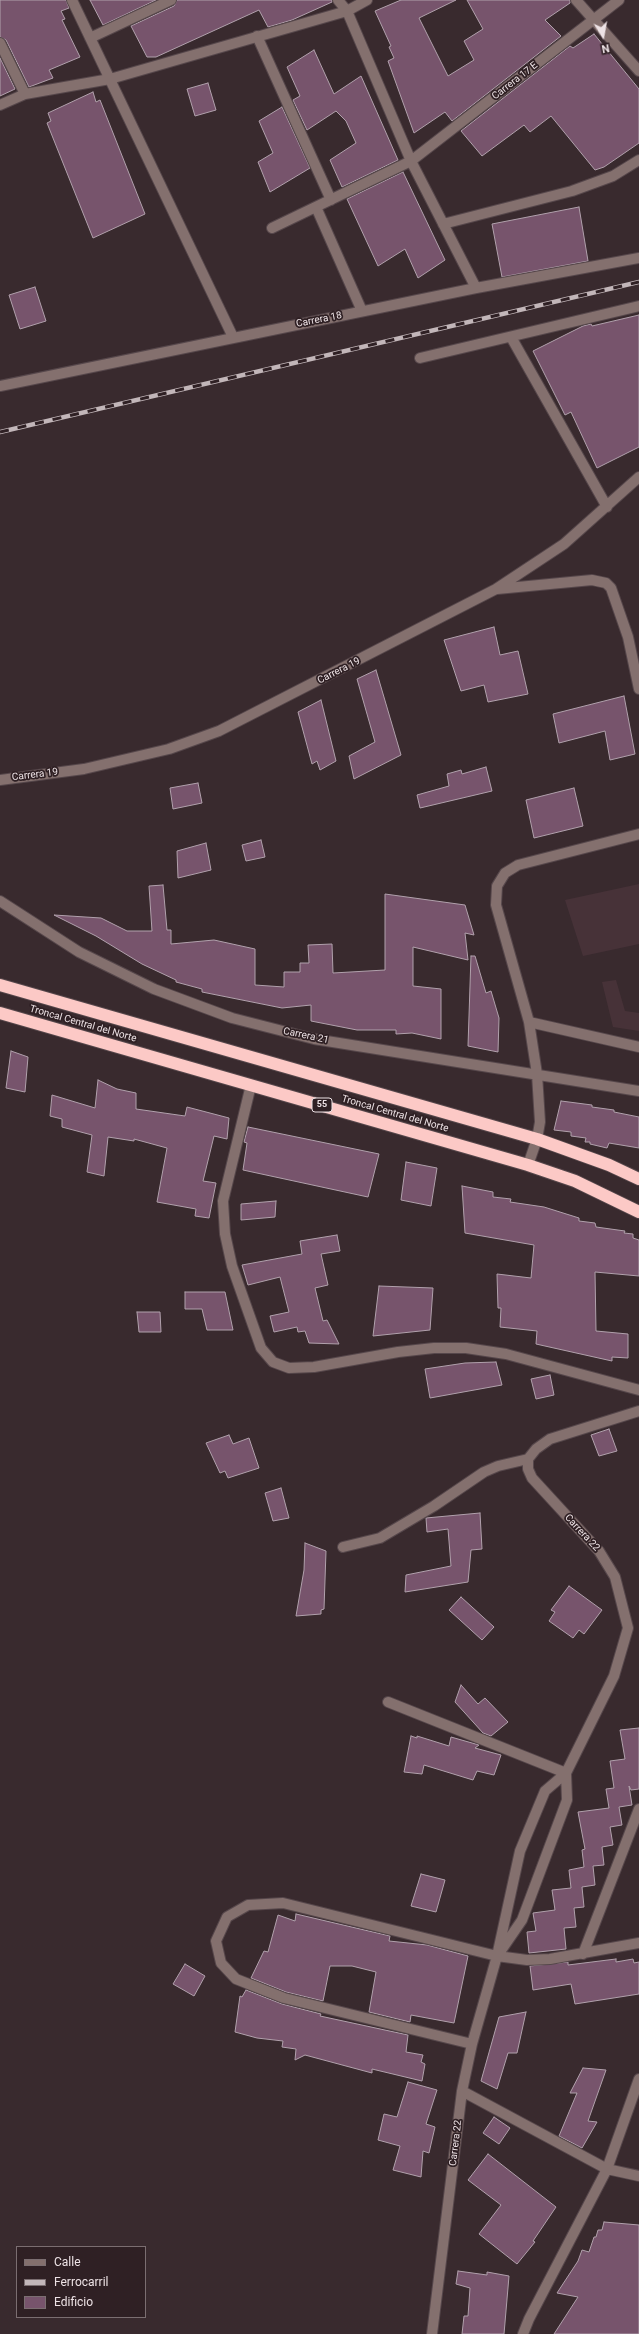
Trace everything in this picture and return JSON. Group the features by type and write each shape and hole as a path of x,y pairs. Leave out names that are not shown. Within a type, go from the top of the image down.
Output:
{"highway":[{"name":"Troncal Central del Norte","path":"0,985 537,1139 609,1165 639,1179"},
{"name":"Troncal Central del Norte","path":"0,1013 528,1165 575,1181 639,1212"}],"street":[{"path":"72,0 232,337"},
{"path":"90,38 171,0"},
{"path":"338,0 347,11 412,161 476,288"},
{"path":"0,105 25,94 110,79 347,11 368,0"},
{"path":"576,0 639,71"},
{"name":"Carrera 17 E","path":"272,228 412,161 619,0"},
{"path":"257,36 331,200"},
{"path":"0,43 25,94"},
{"path":"443,224 572,191 613,176 639,160"},
{"path":"316,207 362,311"},
{"name":"Carrera 18","path":"0,386 232,337 476,288 639,258"},
{"path":"420,358 639,306"},
{"path":"511,337 607,506"},
{"name":"Carrera 19","path":"0,780 84,769 169,749 219,731 496,589 564,544 639,477"},
{"path":"496,589 592,580 606,583 611,588 628,637 639,689"},
{"path":"528,1165 537,1139 540,1122 537,1074 529,1022 496,905 497,886 505,874 518,865 639,834"},
{"name":"Carrera 21","path":"0,901 78,952 154,989 232,1018 314,1039 639,1091"},
{"path":"529,1022 639,1047"},
{"path":"251,1085 223,1201 225,1234 232,1266 261,1348 273,1362 288,1368 314,1367 398,1352 434,1348 466,1348 506,1354 639,1390"},
{"path":"342,1547 380,1538 434,1506 484,1472 498,1466 528,1459 536,1449 550,1439 639,1411"},
{"name":"Carrera 22","path":"432,2334 462,2091 472,2044 497,1956 520,1851 546,1791 566,1773 614,1676 628,1628 615,1577 600,1551 532,1478 528,1469 528,1459"},
{"path":"388,1702 566,1773"},
{"name":"Carrera 22","path":"497,1956 525,1913 566,1800 566,1773"},
{"path":"583,1954 639,1809"},
{"path":"472,2044 284,1998 236,1979 221,1963 216,1941 227,1917 248,1905 283,1903 497,1956 538,1961 639,1943"},
{"path":"523,2334 529,2319 607,2168 639,2079"},
{"path":"462,2091 607,2168 639,2176"}],"shaded area":[{"path":"639,884 639,944 583,956 565,900"},
{"path":"616,980 625,1011 639,1013 639,1031 613,1027 602,982"}],"building":[{"path":"0,0 66,0 69,8 61,11 65,19 62,20 80,57 49,70 53,78 29,87 6,40 0,37"},
{"path":"90,0 156,0 103,25"},
{"path":"177,0 332,0 332,2 292,20 268,27 259,10 156,57 147,57 131,26 174,6"},
{"path":"401,0 456,0 419,18 448,76 474,60 464,41 483,29 467,0 570,0 570,3 545,20 561,36 452,121 445,112 414,133 388,61 394,58 389,47 391,46 375,11"},
{"path":"594,34 639,89 639,143 604,167 595,170 551,116 530,132 524,125 482,156 461,131 570,46 573,48"},
{"path":"314,50 334,94 361,76 398,160 342,187 330,160 356,143 346,121 336,111 307,130 293,100 300,96 287,67"},
{"path":"0,58 15,89 0,96"},
{"path":"208,83 216,110 195,116 187,89"},
{"path":"93,92 96,102 100,100 145,214 93,238 47,123 51,121 48,113"},
{"path":"282,107 310,168 270,192 258,162 273,153 259,121"},
{"path":"403,172 445,260 418,278 405,249 378,266 347,199"},
{"path":"579,207 588,261 502,277 492,224"},
{"path":"35,287 46,321 20,329 9,295"},
{"path":"639,315 639,447 597,468 571,412 565,415 533,351 583,326 591,324 592,326"},
{"path":"494,627 500,655 518,651 528,694 488,702 484,685 461,691 444,640"},
{"path":"376,670 401,755 354,779 349,756 375,742 357,679"},
{"path":"624,696 635,754 610,760 605,731 559,743 553,714"},
{"path":"321,700 336,761 320,770 317,761 312,764 298,712"},
{"path":"486,767 492,791 420,808 417,795 449,786 447,774 461,770 462,774"},
{"path":"198,783 202,803 173,809 170,788"},
{"path":"574,788 583,826 534,838 526,800"},
{"path":"261,840 265,857 246,861 242,845"},
{"path":"206,843 211,870 178,878 177,851"},
{"path":"163,885 167,930 171,930 171,944 214,940 255,949 255,985 284,987 284,972 300,972 300,963 309,963 308,945 332,944 333,973 385,970 385,894 465,905 474,935 465,933 468,960 413,947 413,986 441,989 441,1039 412,1033 396,1034 396,1030 357,1030 311,1021 311,1005 282,1008 202,992 202,989 176,982 176,980 142,964 96,936 54,915 101,918 127,931 152,931 149,886"},
{"path":"471,956 475,956 486,993 491,991 499,1018 498,1052 468,1046"},
{"path":"11,1051 28,1057 25,1092 6,1088"},
{"path":"98,1080 117,1089 136,1093 136,1109 185,1116 187,1107 229,1118 227,1139 214,1136 203,1181 216,1183 209,1218 195,1216 196,1209 157,1202 167,1148 134,1139 134,1141 108,1137 104,1176 87,1172 92,1135 62,1127 62,1119 50,1116 52,1095 95,1108"},
{"path":"561,1101 592,1105 592,1107 614,1110 614,1112 639,1117 639,1148 609,1143 607,1148 590,1144 590,1142 585,1142 586,1138 571,1136 571,1132 554,1130"},
{"path":"248,1127 379,1154 368,1197 243,1170 247,1143 244,1142"},
{"path":"406,1162 437,1168 431,1206 401,1200"},
{"path":"462,1186 493,1192 493,1197 511,1199 510,1202 544,1207 579,1218 579,1221 595,1223 596,1227 625,1231 624,1233 633,1234 633,1238 639,1240 639,1276 595,1272 596,1331 628,1334 628,1358 612,1357 612,1361 536,1344 537,1331 500,1327 501,1308 498,1308 497,1274 531,1278 534,1245 465,1233"},
{"path":"276,1201 275,1217 241,1220 241,1204"},
{"path":"337,1235 340,1251 321,1254 328,1285 315,1288 323,1321 327,1320 339,1344 309,1343 305,1331 298,1332 297,1327 274,1332 270,1316 289,1312 280,1277 248,1285 242,1265 302,1254 300,1241"},
{"path":"379,1286 433,1288 430,1330 373,1336"},
{"path":"185,1292 225,1292 233,1330 207,1330 202,1309 185,1309"},
{"path":"137,1312 160,1312 161,1332 139,1332"},
{"path":"496,1362 502,1385 430,1398 425,1369 465,1363"},
{"path":"550,1375 554,1395 536,1399 531,1379"},
{"path":"609,1429 617,1451 599,1456 591,1435"},
{"path":"229,1435 233,1444 249,1438 259,1468 228,1478 225,1471 220,1473 206,1443"},
{"path":"281,1488 289,1518 273,1521 265,1493"},
{"path":"480,1513 482,1549 471,1550 468,1582 405,1592 406,1575 451,1566 448,1529 427,1532 426,1518"},
{"path":"305,1543 326,1551 324,1609 321,1610 321,1614 296,1616 304,1570"},
{"path":"569,1586 602,1610 584,1634 579,1630 573,1638 549,1621 555,1612 551,1610"},
{"path":"461,1597 494,1627 482,1640 449,1610"},
{"path":"461,1685 478,1704 485,1698 508,1722 491,1736 483,1733 455,1702"},
{"path":"639,1728 639,1789 631,1790 629,1786 632,1805 619,1807 622,1825 610,1827 613,1845 602,1847 604,1865 593,1866 595,1885 582,1887 584,1907 574,1908 576,1927 564,1928 566,1949 529,1953 527,1932 536,1931 533,1913 555,1910 552,1890 571,1888 569,1870 584,1867 582,1850 585,1849 578,1812 609,1808 606,1789 614,1788 610,1761 625,1759 620,1730"},
{"path":"411,1736 417,1738 417,1736 449,1746 451,1737 479,1745 475,1748 501,1755 494,1775 477,1771 473,1780 424,1765 422,1774 404,1772"},
{"path":"421,1874 445,1880 436,1912 411,1906"},
{"path":"296,1914 390,1936 389,1941 427,1945 468,1956 454,2023 411,2015 410,2022 369,2012 376,1972 352,1966 330,1966 323,2001 286,1992 251,1978 264,1951 268,1952 278,1915 295,1921"},
{"path":"616,1959 616,1962 633,1959 634,1963 639,1962 639,1994 575,2004 571,1984 533,1990 530,1966 568,1962 568,1965"},
{"path":"185,1964 205,1976 194,1996 173,1984"},
{"path":"246,1990 282,2004 321,2014 320,2016 408,2035 406,2052 423,2055 421,2062 425,2064 422,2081 372,2069 372,2073 305,2055 295,2060 296,2049 282,2047 283,2041 257,2038 235,2032 240,1996 242,1997"},
{"path":"526,2012 517,2053 508,2053 497,2089 481,2081 499,2017"},
{"path":"583,2068 606,2070 588,2121 597,2122 582,2148 559,2136 577,2093 570,2093"},
{"path":"408,2082 437,2090 426,2124 435,2127 429,2153 423,2151 421,2177 393,2170 400,2146 378,2140 384,2114 397,2117"},
{"path":"494,2117 510,2128 499,2144 483,2133"},
{"path":"488,2154 556,2207 533,2241 535,2242 517,2264 479,2234 501,2205 468,2180"},
{"path":"604,2222 639,2225 639,2334 554,2334 578,2297 557,2293 578,2261 582,2250 589,2252 594,2237 596,2237 598,2230 602,2230"},
{"path":"458,2271 487,2275 487,2272 509,2276 504,2334 462,2334 464,2316 468,2316 470,2288 456,2284"}],"railway":[{"path":"0,432 639,282"}]}
